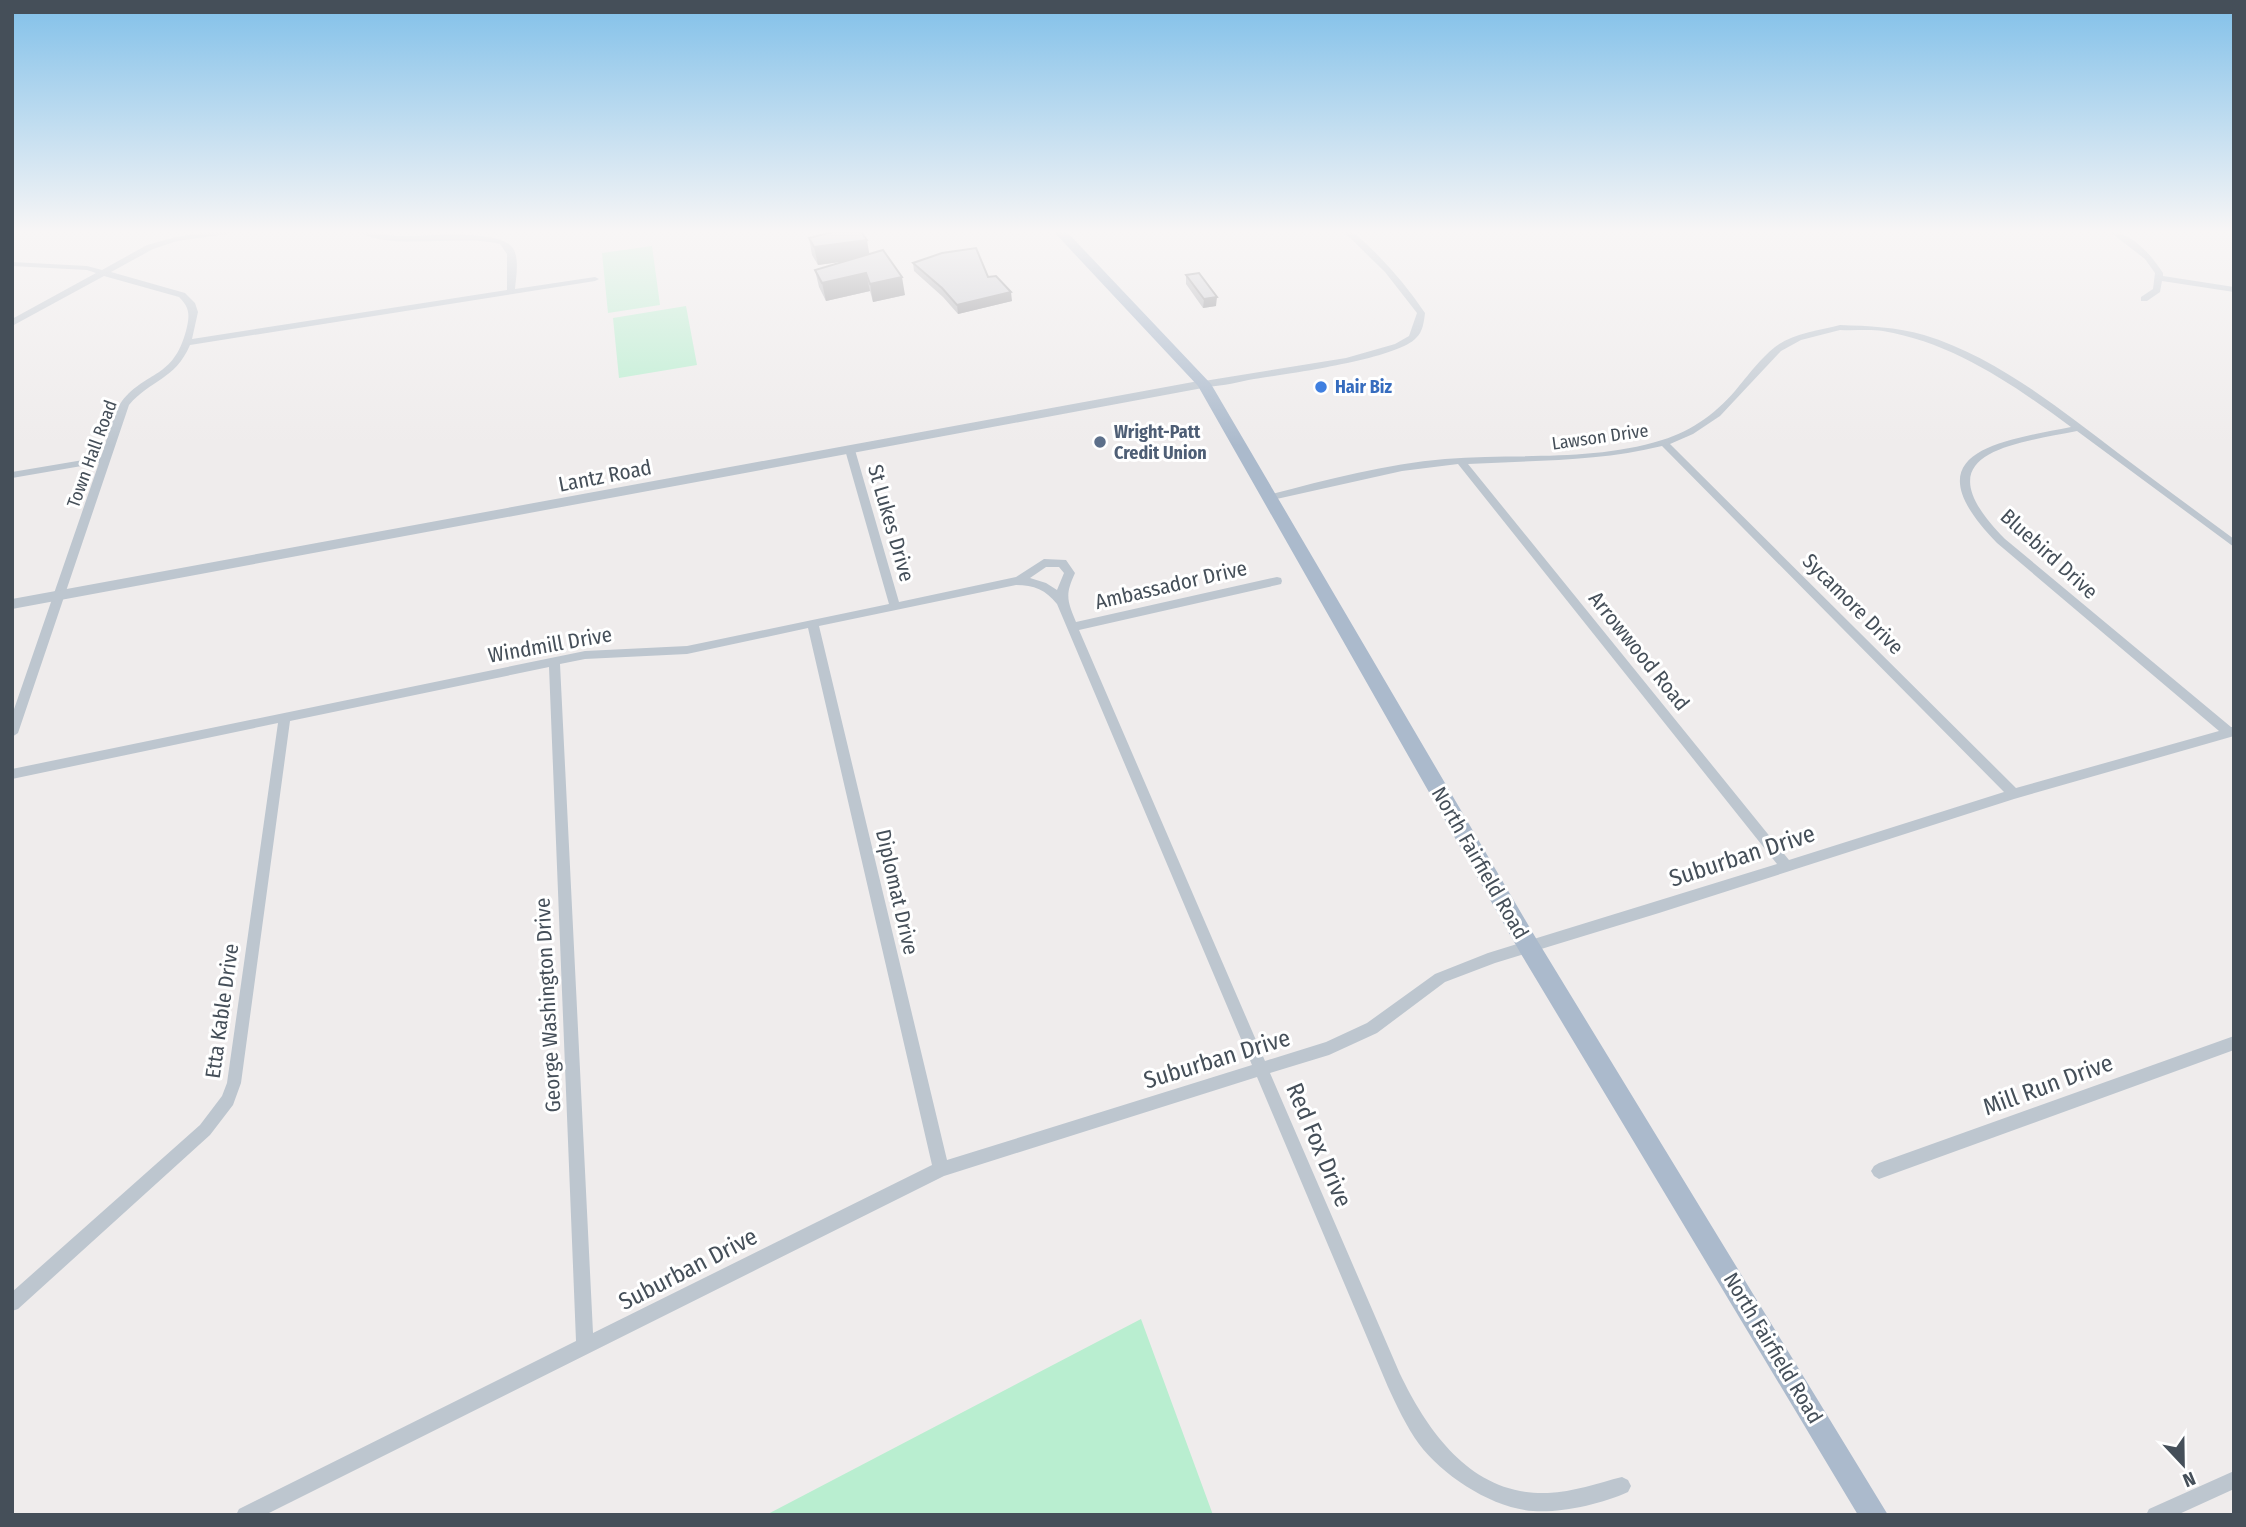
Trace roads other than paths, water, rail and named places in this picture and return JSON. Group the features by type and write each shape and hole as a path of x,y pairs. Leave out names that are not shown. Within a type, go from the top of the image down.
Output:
{"main road":[{"name":"North Fairfield Road","path":"1128,303 1204,384 1272,497 1529,947 1874,1515"}],"street":[{"path":"12,323 47,303"},
{"name":"Town Hall Road","path":"12,733 125,404 136,391 175,366 182,356 194,313 190,303"},
{"path":"186,343 439,303"},
{"path":"1204,384 1339,361 1397,347 1412,338 1417,330 1422,313 1415,303"},
{"name":"Lawson Drive","path":"1272,497 1422,465 1461,461 1577,459 1664,443 1689,433 1713,418 1734,398 1764,361 1785,344 1811,334 1848,328 1900,333 1968,354 2022,386 2079,428"},
{"name":"Lantz Road","path":"12,604 1204,384"},
{"path":"2079,428 2234,544"},
{"name":"Bluebird Drive","path":"2079,428 2001,446 1974,457 1964,477 1968,499 2001,541 2231,732"},
{"name":"Sycamore Drive","path":"1664,443 2014,794"},
{"name":"St Lukes Drive","path":"850,450 895,607"},
{"path":"12,475 106,459"},
{"name":"Arrowwood Road","path":"1461,461 1786,865"},
{"path":"1016,581 1028,576 1044,563 1062,563 1070,573 1062,590 1062,602 1073,627"},
{"name":"Windmill Drive","path":"12,774 554,661 607,652 687,650 1016,581 1042,584 1054,591 1062,602"},
{"name":"Ambassador Drive","path":"1073,627 1277,581"},
{"name":"Diplomat Drive","path":"813,624 941,1169"},
{"name":"Red Fox Drive","path":"1073,627 1410,1416 1436,1451 1478,1484 1508,1497 1536,1503 1553,1502 1622,1486"},
{"name":"George Washington Drive","path":"554,661 585,1346"},
{"name":"Etta Kable Drive","path":"12,1303 205,1130 228,1100 234,1083 285,717"},
{"name":"Suburban Drive","path":"245,1515 941,1169 1262,1069 1358,1036 1440,978 1493,957 2014,794 2231,732"},
{"name":"Mill Run Drive","path":"1878,1171 2234,1044"},
{"path":"2155,1515 2234,1480"}],"place":[{"name":"Hair Biz","path":"1321,387"},
{"name":"Wright-Patt Credit Union","path":"1100,442"}]}
